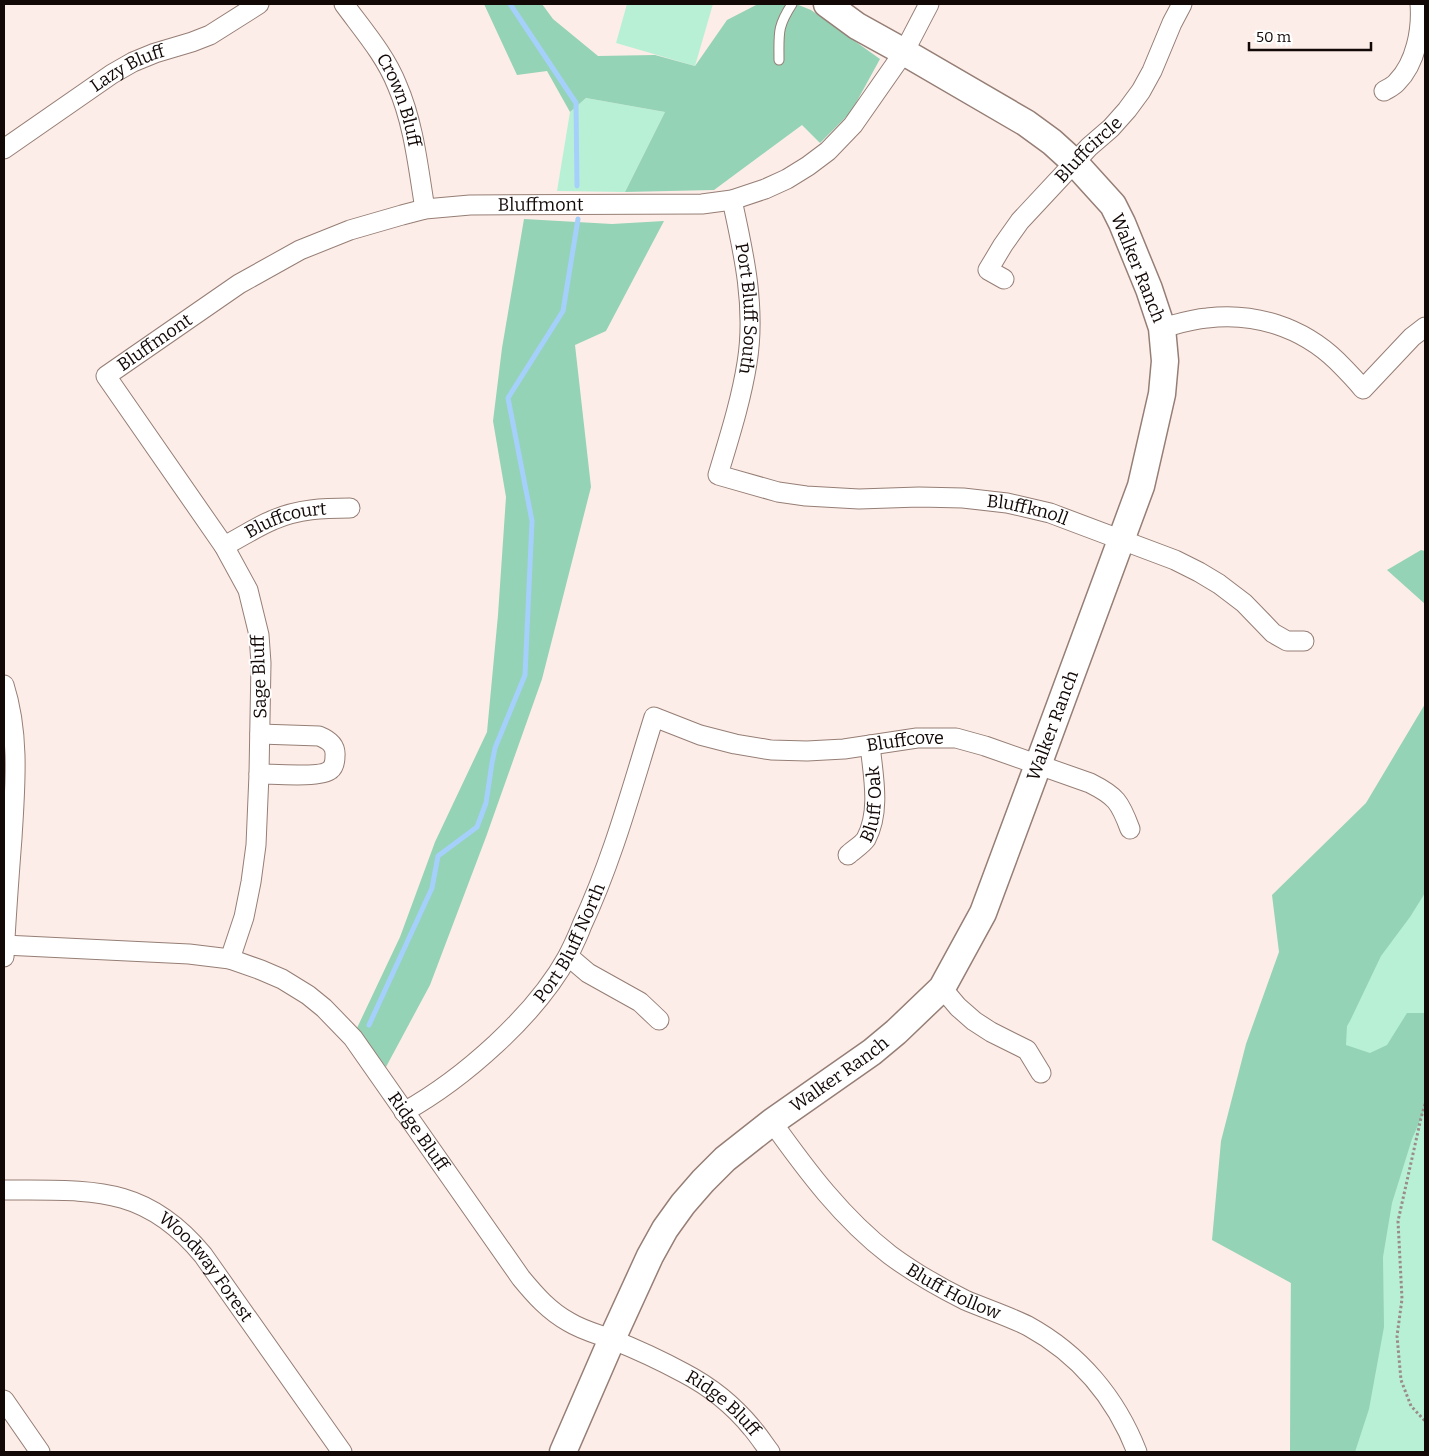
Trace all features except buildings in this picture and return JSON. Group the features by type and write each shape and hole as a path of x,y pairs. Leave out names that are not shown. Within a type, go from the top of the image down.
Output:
{"street":[{"name":"Lazy Bluff","path":"4,149 112,74 133,62 210,35 259,4"},
{"name":"Crown Bluff","path":"344,4 385,60 397,84 413,134 425,209"},
{"name":"Walker Ranch","path":"563,1452 650,1256 682,1204 725,1159 772,1122 872,1052 942,988 983,913 1122,539 1141,486 1162,394 1164,361 1162,328 1149,288 1112,206 1074,162 1026,122 857,26 827,4"},
{"name":"Bluffmont","path":"106,376 239,284 300,250 350,230 425,209 470,205 702,204 732,200 765,189 787,179 808,166 828,151 853,125 904,52 929,4"},
{"name":"Bluffcircle","path":"1004,279 988,270 1002,245 1020,221 1074,162 1111,128 1141,91 1182,4"},
{"path":"1384,91 1396,83 1409,64 1416,47 1419,32 1420,4"},
{"name":"Port Bluff South","path":"718,475 741,396 748,361 750,326 745,256 732,200"},
{"path":"1162,328 1205,318 1236,317 1266,320 1310,340 1336,360 1363,389 1412,337 1425,327"},
{"name":"Sage Bluff","path":"106,376 224,546 248,590 259,636 260,774 256,845 244,917 230,959"},
{"name":"Bluffknoll","path":"718,475 778,492 806,496 859,499 963,498 1007,503 1050,514 1122,539 1200,572 1244,603 1273,633 1287,641 1304,641"},
{"name":"Bluffcourt","path":"224,546 273,520 289,514 323,508 350,508"},
{"path":"4,685 12,722 15,785 4,951"},
{"name":"Bluffcove","path":"654,717 700,735 735,744 771,750 807,751 918,738 956,738 985,746 1090,783 1105,791 1119,803 1130,829"},
{"name":"Port Bluff North","path":"404,1112 423,1101 474,1063 521,1020 553,979 568,956 595,899 606,869 654,717"},
{"path":"260,734 320,736 334,745 336,754 331,770 324,774 260,774"},
{"name":"Bluff Oak","path":"848,854 865,841 874,820 875,798 870,745"},
{"name":"Ridge Bluff","path":"4,951 189,954 230,959 261,970 308,995 324,1008 353,1038 521,1278 542,1303 581,1329 612,1339 686,1374 732,1407 752,1427 770,1452"},
{"path":"568,956 588,974 640,1002 659,1020"},
{"path":"942,988 958,1007 974,1021 996,1035 1027,1050 1041,1072"},
{"name":"Bluff Hollow","path":"772,1122 828,1197 858,1228 891,1256 965,1300 1026,1325 1053,1342 1084,1367 1113,1404 1125,1424 1137,1452"},
{"name":"Woodway Forest","path":"4,1190 104,1193 136,1202 172,1224 203,1255 342,1452"},
{"path":"4,1400 40,1452"}],"lane":[{"path":"779,60 779,30 792,4"}],"path":[{"path":"1425,1104 1398,1221 1402,1299 1397,1336 1401,1380 1411,1406 1425,1421"}],"green space":[{"path":"484,4 542,4 553,19 598,56 655,55 695,66 727,20 758,4 796,4 811,10 880,59 851,112 820,143 802,125 714,190 625,192 665,112 586,98 570,112 547,71 517,75"},
{"path":"627,4 713,4 695,66 616,43"},
{"path":"586,98 665,112 625,192 557,191 570,112"},
{"path":"524,219 612,224 664,221 606,331 575,345 591,487 542,679 486,837 430,985 386,1067 357,1028 400,937 435,842 487,732 498,615 506,497 493,421 502,348"},
{"path":"1421,550 1425,551 1425,604 1387,570"},
{"path":"1425,704 1425,893 1381,956 1347,1026 1346,1045 1370,1053 1387,1045 1407,1013 1425,1013 1425,1109 1412,1139 1392,1203 1383,1257 1384,1327 1369,1409 1355,1452 1290,1452 1291,1283 1212,1240 1221,1141 1246,1044 1279,952 1272,895 1366,803"},
{"path":"1425,754 1425,1452 1290,1452 1291,1210"}],"waterway":[{"path":"510,4 576,103 577,186"},
{"path":"369,1025 432,888 438,856 477,827 486,803 495,748 525,675 532,521 508,398 563,311 578,219"}]}
